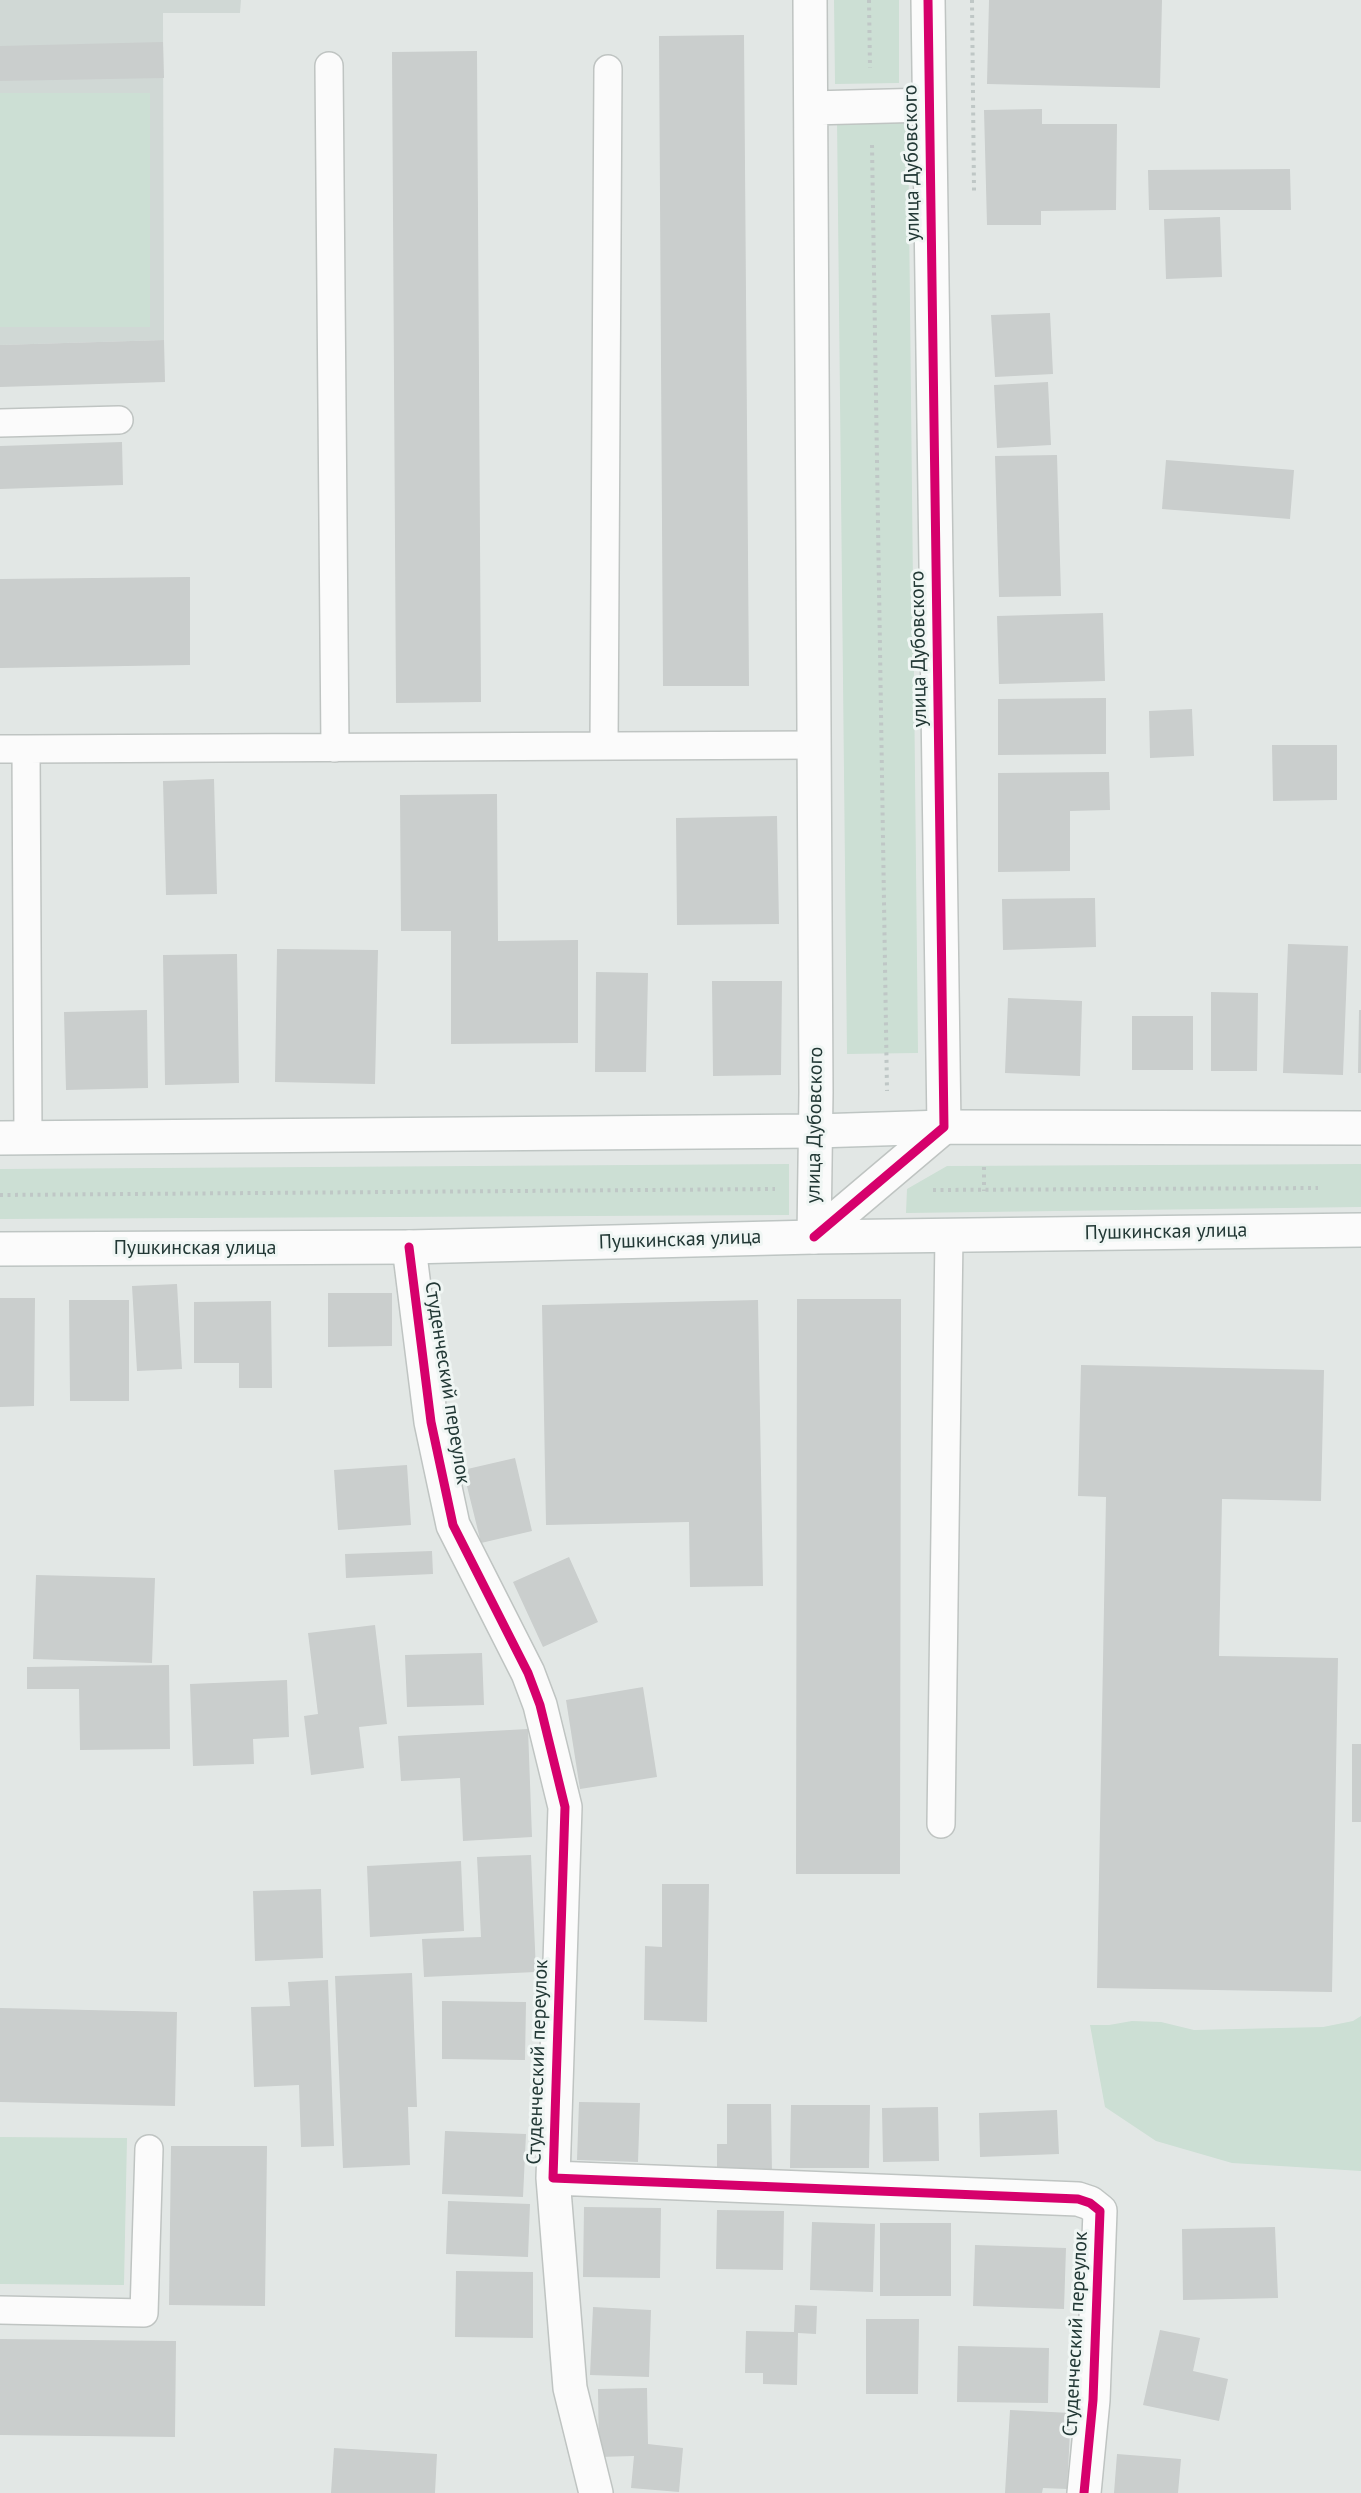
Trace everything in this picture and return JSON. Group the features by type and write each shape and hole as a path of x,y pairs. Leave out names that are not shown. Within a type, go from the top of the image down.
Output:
{"street":[{"name":"улица Дубовского","path":"810,0 816,1131 814,1236"},
{"name":"улица Дубовского","path":"814,1236 944,1127 928,0"},
{"name":"улица Дубовского","path":"811,108 929,105"},
{"path":"14,1137 816,1131 944,1127 1361,1128"},
{"name":"Пушкинская улица","path":"0,1249 409,1247 814,1236 1361,1230"},
{"name":"Студенческий переулок","path":"409,1247 431,1422 453,1526 528,1672 540,1705 565,1807 553,2178 570,2388 596,2493"},
{"name":"Студенческий переулок","path":"553,2178 1078,2199 1090,2203 1100,2211 1093,2400 1084,2493"}],"lane":[{"path":"329,66 335,747"},
{"path":"604,746 608,69"},
{"path":"0,423 119,420"},
{"path":"14,1137 13,749 814,745"},
{"path":"941,1824 949,1235"},
{"path":"0,2310 144,2313 149,2149"}],"path":[{"path":"869,0 887,1091"},
{"path":"869,1190 1326,1188"},
{"path":"0,1195 629,1189 814,1190"}],"shaded area":[{"path":"0,0 241,0 240,13 163,13 164,340 0,345"}],"green space":[{"path":"834,0 899,0 899,83 835,84"},
{"path":"0,93 150,93 150,327 0,327"},
{"path":"908,118 918,1053 847,1054 837,119"},
{"path":"789,1164 789,1215 0,1219 0,1169"},
{"path":"1361,1164 1361,1207 906,1213 907,1189 947,1166"},
{"path":"1361,2016 1361,2171 1232,2163 1156,2141 1105,2107 1090,2025 1109,2025 1132,2021 1161,2022 1194,2030 1323,2027 1353,2021"},
{"path":"0,2137 127,2138 124,2285 0,2284"}],"building":[{"path":"989,0 1162,0 1160,88 987,84"},
{"path":"744,35 749,686 663,686 659,36"},
{"path":"163,42 164,78 0,81 0,46"},
{"path":"477,51 481,702 396,703 392,52"},
{"path":"1042,109 1042,124 1117,124 1116,210 1041,211 1041,225 987,225 984,110"},
{"path":"1290,169 1291,210 1149,210 1148,170"},
{"path":"1220,217 1222,277 1166,279 1164,219"},
{"path":"1050,313 1053,374 995,377 991,315"},
{"path":"164,340 165,382 0,387 0,345"},
{"path":"1048,382 1051,445 997,448 994,385"},
{"path":"122,442 123,485 0,489 0,446"},
{"path":"1057,455 1061,596 999,597 995,456"},
{"path":"1166,460 1294,470 1290,519 1162,509"},
{"path":"190,577 190,665 0,668 0,579"},
{"path":"1103,613 1105,681 999,684 997,616"},
{"path":"1106,698 1106,754 998,755 998,699"},
{"path":"1192,709 1194,756 1150,758 1149,711"},
{"path":"1272,745 1337,745 1337,800 1273,801"},
{"path":"1109,772 1110,810 1070,811 1070,871 998,872 998,773"},
{"path":"214,779 217,894 166,895 163,781"},
{"path":"497,794 498,941 578,940 578,1043 451,1044 451,931 401,931 400,795"},
{"path":"777,816 779,924 677,925 676,818"},
{"path":"1095,898 1096,947 1003,950 1002,899"},
{"path":"1288,944 1348,946 1343,1075 1283,1073"},
{"path":"277,949 378,950 375,1084 275,1082"},
{"path":"237,954 239,1083 165,1085 163,955"},
{"path":"596,972 648,973 646,1072 595,1072"},
{"path":"712,981 782,981 781,1075 713,1076"},
{"path":"1211,992 1258,993 1257,1071 1211,1071"},
{"path":"1008,998 1082,1001 1080,1076 1005,1073"},
{"path":"147,1010 148,1088 66,1090 64,1012"},
{"path":"1359,1010 1361,1010 1361,1073 1358,1073"},
{"path":"1132,1016 1193,1016 1193,1070 1132,1070"},
{"path":"177,1284 182,1369 137,1371 132,1286"},
{"path":"328,1293 392,1293 392,1346 328,1347"},
{"path":"0,1298 35,1298 34,1406 0,1407"},
{"path":"797,1299 901,1299 900,1874 796,1874"},
{"path":"69,1300 129,1300 129,1401 70,1401"},
{"path":"758,1300 763,1586 690,1587 689,1522 546,1525 542,1305"},
{"path":"271,1301 272,1388 239,1388 239,1363 194,1363 194,1302"},
{"path":"1081,1365 1324,1370 1321,1501 1222,1499 1219,1656 1338,1658 1332,1992 1097,1988 1106,1497 1078,1496"},
{"path":"515,1458 532,1531 481,1543 463,1470"},
{"path":"407,1465 411,1525 338,1530 334,1470"},
{"path":"432,1551 433,1574 346,1578 345,1554"},
{"path":"569,1557 598,1622 543,1647 513,1582"},
{"path":"36,1575 155,1578 152,1663 33,1659"},
{"path":"375,1625 387,1724 359,1727 364,1768 311,1775 304,1716 318,1714 308,1633"},
{"path":"482,1653 484,1705 407,1707 405,1655"},
{"path":"169,1665 170,1749 80,1750 79,1689 27,1689 27,1667"},
{"path":"287,1680 289,1737 253,1739 254,1764 193,1766 190,1684"},
{"path":"643,1687 657,1777 580,1789 566,1700"},
{"path":"528,1729 532,1837 463,1841 460,1778 401,1781 398,1736"},
{"path":"1352,1744 1361,1744 1361,1822 1352,1822"},
{"path":"531,1855 536,1972 424,1977 422,1939 481,1937 477,1857"},
{"path":"461,1861 464,1931 370,1937 367,1866"},
{"path":"662,1884 709,1884 707,2022 644,2020 645,1946 662,1947"},
{"path":"321,1889 323,1958 255,1961 253,1891"},
{"path":"412,1973 417,2107 408,2107 410,2165 343,2168 335,1976"},
{"path":"328,1980 334,2146 301,2147 299,2085 254,2087 251,2007 290,2006 288,1982"},
{"path":"442,2001 526,2002 525,2060 442,2059"},
{"path":"0,2008 177,2012 175,2106 0,2102"},
{"path":"579,2102 640,2103 638,2162 577,2160"},
{"path":"727,2104 771,2104 772,2175 717,2176 717,2144 727,2144"},
{"path":"791,2105 870,2105 869,2168 790,2168"},
{"path":"938,2107 939,2161 883,2162 882,2108"},
{"path":"1057,2110 1059,2154 980,2157 979,2113"},
{"path":"445,2131 526,2134 523,2197 442,2194"},
{"path":"171,2146 267,2146 265,2306 169,2305"},
{"path":"448,2201 530,2204 528,2257 446,2254"},
{"path":"584,2207 661,2208 660,2278 583,2277"},
{"path":"717,2210 784,2211 783,2270 716,2269"},
{"path":"812,2222 875,2224 873,2292 810,2290"},
{"path":"880,2223 951,2223 951,2296 880,2296"},
{"path":"1275,2227 1278,2298 1183,2300 1182,2229"},
{"path":"975,2245 1066,2248 1064,2309 973,2306"},
{"path":"456,2271 533,2272 533,2338 455,2337"},
{"path":"795,2305 817,2306 816,2334 798,2333 797,2385 763,2384 763,2373 745,2373 746,2331 794,2332"},
{"path":"593,2307 651,2310 649,2377 590,2375"},
{"path":"866,2319 919,2319 918,2394 866,2394"},
{"path":"1160,2330 1200,2338 1193,2371 1228,2379 1219,2421 1143,2405"},
{"path":"0,2339 176,2341 175,2437 0,2435"},
{"path":"958,2346 1049,2348 1048,2403 957,2402"},
{"path":"647,2388 648,2444 683,2448 679,2492 631,2488 634,2456 599,2457 598,2389"},
{"path":"1010,2410 1071,2413 1067,2489 1043,2488 1042,2493 1005,2493"},
{"path":"334,2448 437,2454 435,2493 331,2493"},
{"path":"1117,2454 1181,2459 1178,2493 1114,2493"}],"cycle path":[{"path":"814,1237 944,1127 928,0"},
{"path":"409,1247 431,1422 453,1525 528,1673 540,1705 565,1807 553,2178 1078,2199 1090,2203 1100,2211 1093,2400 1084,2493"}]}
